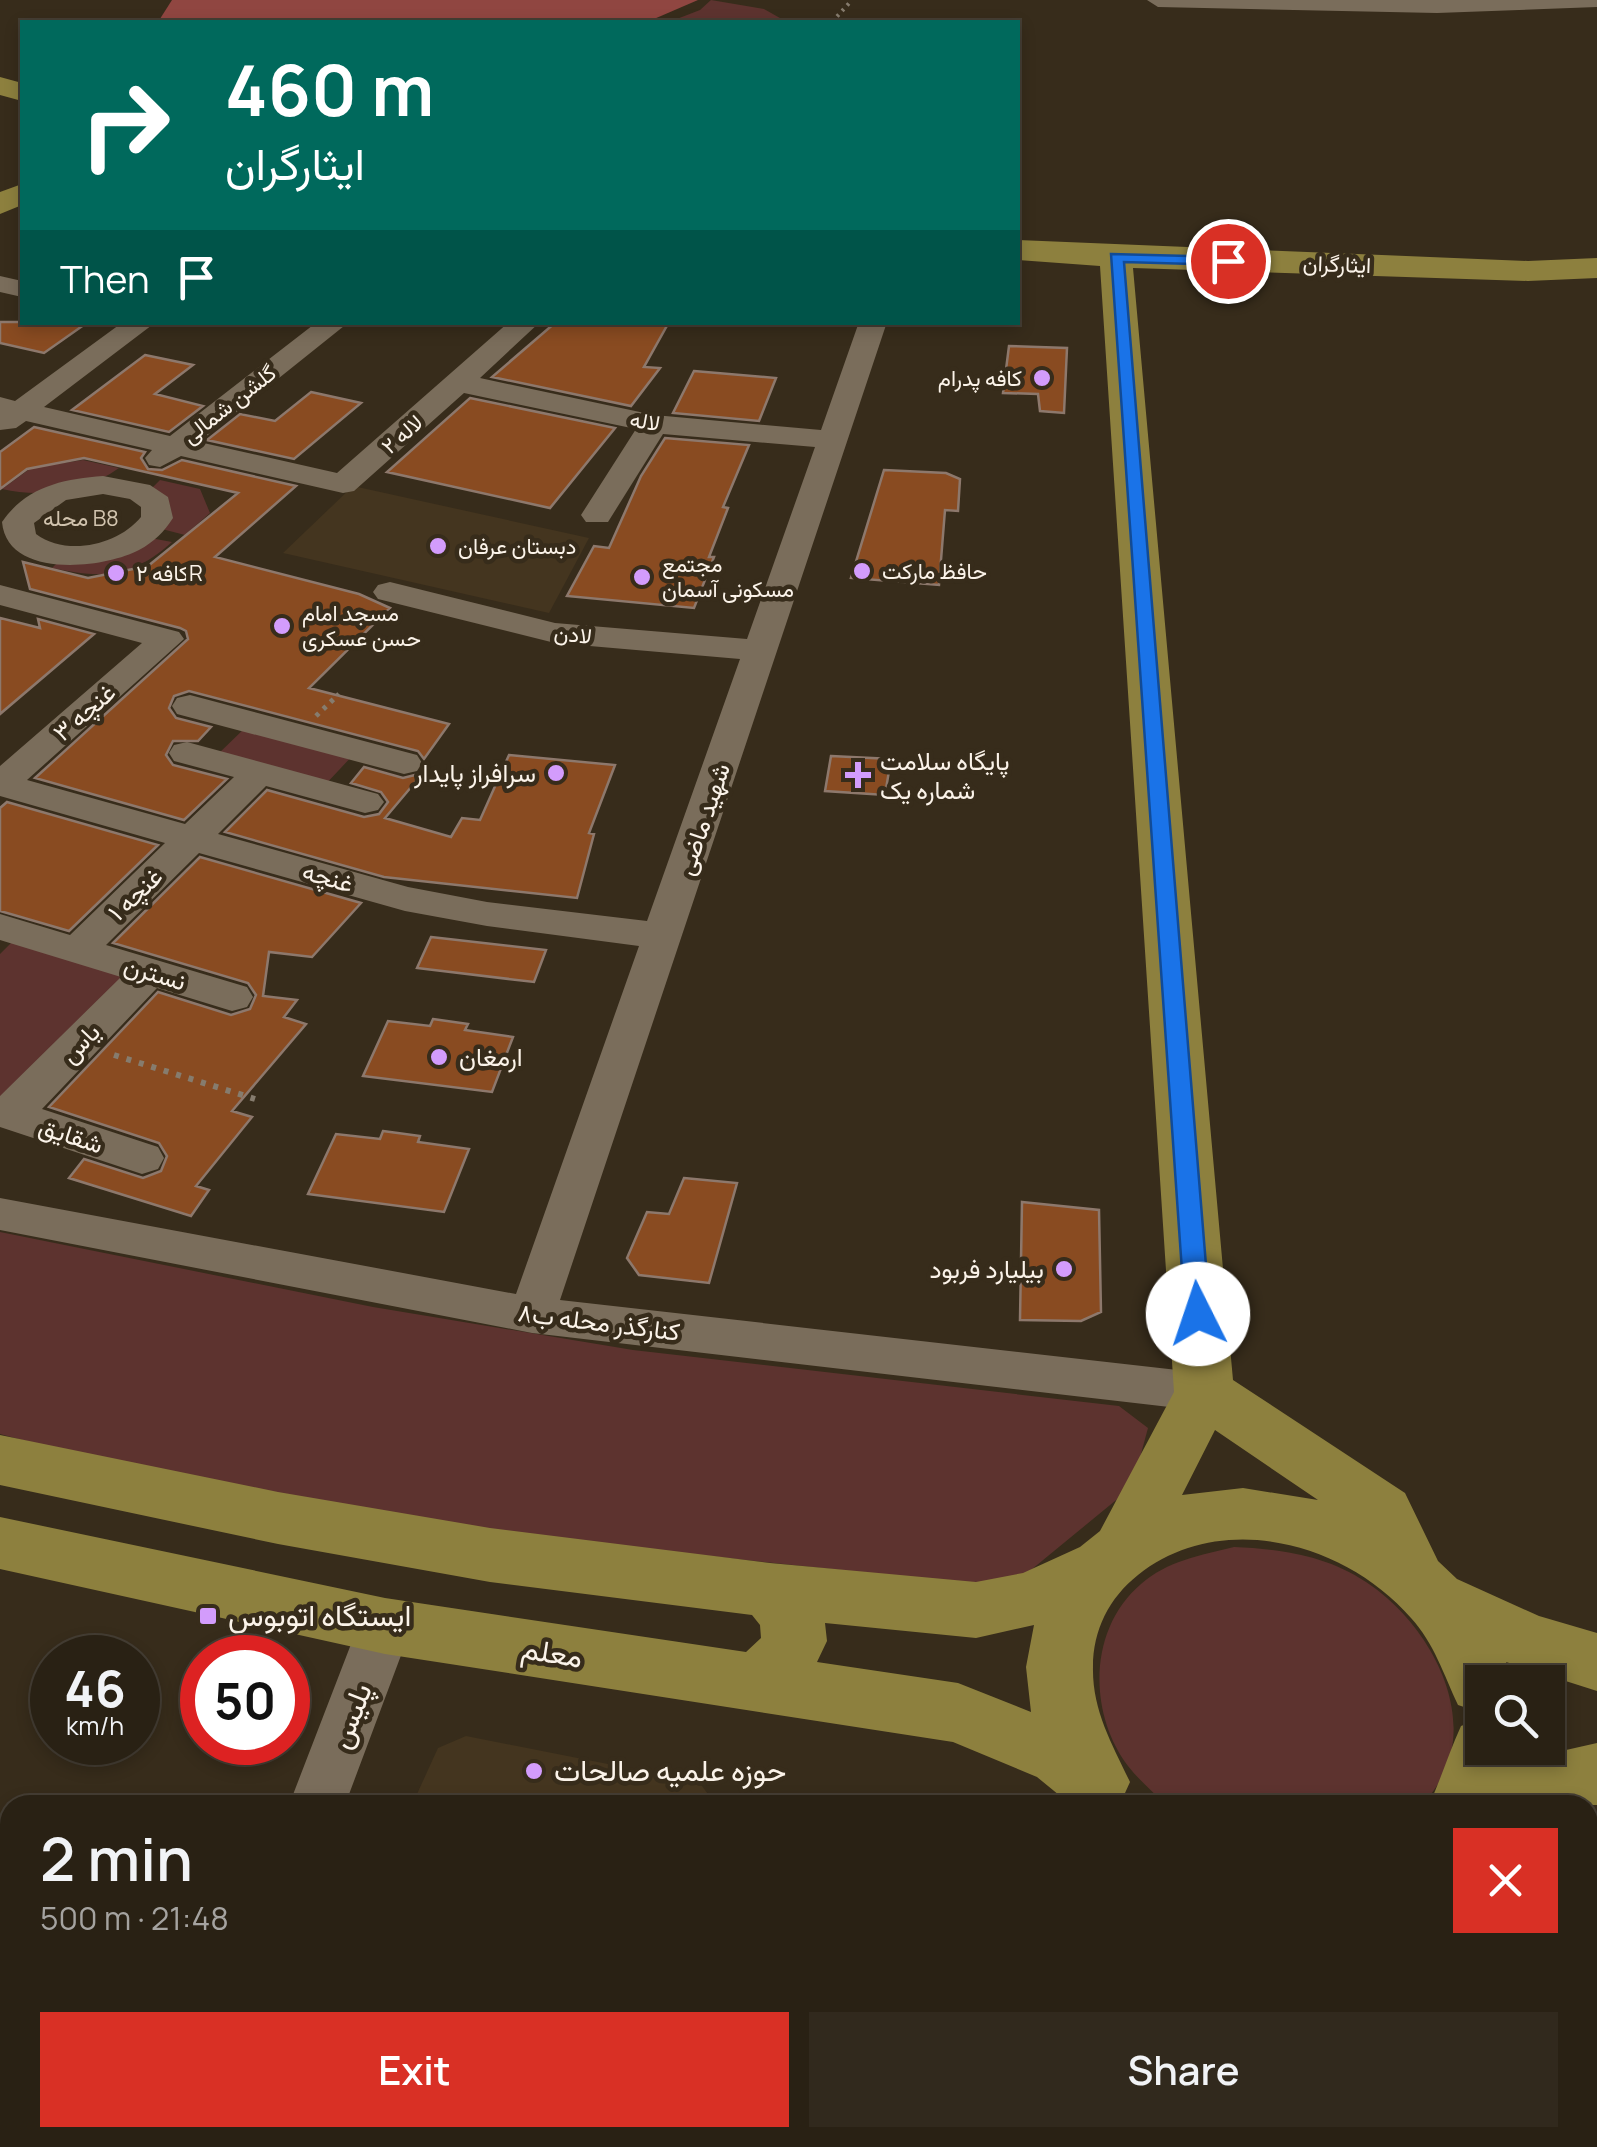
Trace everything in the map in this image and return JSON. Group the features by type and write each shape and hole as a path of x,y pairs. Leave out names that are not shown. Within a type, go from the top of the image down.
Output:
{"main road":[{"path":"6,196 20,167"},
{"name":"ایثارگران","path":"1020,250 1116,257 1528,270 1597,268"},
{"path":"1105,1792 1069,1734 1057,1687 1060,1642 1075,1601 1112,1557 1204,1392 1116,257"},
{"path":"1204,1392 1383,1511 1424,1588 1464,1640 1474,1665"},
{"path":"0,1460 278,1518 451,1548 770,1590 976,1610 1034,1598 1175,1523 1235,1514 1298,1520 1360,1543 1424,1588 1524,1640 1597,1662"},
{"name":"معلم","path":"0,1544 385,1626 958,1713 1061,1754 1105,1792"},
{"path":"754,1684 784,1662 796,1632 792,1613 770,1590"},
{"path":"1470,1795 1480,1779 1482,1765"},
{"path":"1512,1795 1528,1788 1597,1774"}],"street":[{"path":"1158,0 1436,6 1597,0"},
{"path":"6,414 138,325"},
{"name":"گلشن شمالی","path":"124,486 331,325"},
{"name":"لاله ۲","path":"174,447 344,484 523,325"},
{"name":"شهید ماضی","path":"532,1315 872,325"},
{"name":"لاله","path":"460,383 654,424 833,440"},
{"path":"6,414 174,447"},
{"path":"597,514 654,424"},
{"path":"80,486 124,486 155,500 160,511 147,534 108,552 84,556 44,552 26,544 18,533 18,522 25,510 58,492 80,486"},
{"path":"0,584 44,552"},
{"name":"لادن","path":"390,592 554,633 760,651"},
{"name":"غنچه ۳","path":"0,595 167,638 0,785"},
{"path":"190,706 404,763"},
{"path":"244,720 196,756 366,802"},
{"path":"325,791 362,752"},
{"name":"غنچه ۱","path":"78,950 259,773"},
{"name":"غنچه","path":"0,785 405,899 487,914 662,936"},
{"name":"نسترن","path":"3,932 232,996"},
{"name":"یاس","path":"5,1113 80,1044 149,972"},
{"name":"شقایق","path":"5,1113 142,1158"},
{"name":"کنارگذر محله ب۸","path":"0,1214 532,1315 1204,1392"},
{"name":"پلیس","path":"321,1795 385,1626"}],"path":[{"path":"835,20 846,12 852,0"},
{"path":"80,1044 255,1098"}],"shaded area":[{"path":"172,0 698,0 652,20 159,20"},
{"path":"711,0 764,9 783,20 674,20 700,10"},
{"path":"83,460 119,468 92,483 63,491 32,493 2,489 31,468"},
{"path":"160,480 200,489 210,513 185,535 158,528 150,490"},
{"name":"دبستان عرفان","path":"353,486 589,538 549,613 283,553"},
{"path":"145,537 172,542 144,563 116,573 87,574 52,568 62,558"},
{"path":"248,725 355,753 323,787 215,757"},
{"path":"14,940 134,977 0,1102 0,954"},
{"path":"0,1232 373,1307 633,1350 1119,1406 1148,1428 1132,1487 1009,1588 628,1547 375,1513 124,1465 0,1434"},
{"path":"1234,1547 1285,1552 1335,1565 1391,1602 1414,1626 1432,1654 1446,1684 1453,1716 1452,1747 1442,1777 1428,1795 1156,1795 1141,1781 1115,1745 1106,1722 1100,1672 1103,1647 1111,1624 1141,1584 1185,1560"},
{"name":"حوزه علمیه صالحات","path":"466,1736 699,1782 709,1795 417,1795 438,1748"}],"building":[{"path":"0,322 84,325 44,353 0,343"},
{"path":"553,325 667,325 644,367 660,368 631,406 492,377"},
{"path":"1009,346 1067,348 1064,413 1040,411 1038,394 1003,393"},
{"path":"145,355 193,365 155,394 203,406 169,432 72,410"},
{"path":"694,371 776,378 759,421 673,413"},
{"path":"311,392 361,403 294,459 207,440 240,414 275,421"},
{"path":"470,398 615,428 550,508 387,472"},
{"path":"34,427 145,452 141,458 148,469 162,470 182,460 296,486 215,557 359,594 390,608 309,688 449,724 424,759 418,751 189,691 174,696 169,708 176,718 211,727 198,741 173,741 166,755 173,765 227,779 184,820 35,778 188,639 186,631 180,628 30,589 23,562 88,578 148,566 238,493 84,458 27,469 0,489 0,452"},
{"path":"665,438 749,445 723,507 728,508 709,557 714,557 694,608 567,596 594,546 609,548 641,476"},
{"path":"884,470 946,473 960,479 958,511 945,510 939,585 851,578"},
{"path":"0,618 40,628 38,619 94,634 0,714"},
{"path":"509,755 615,765 589,833 594,834 577,898 384,877 225,832 267,790 364,817 379,814 388,802 381,792 351,783 364,767 403,778 423,773 385,818 451,837 462,818 480,820"},
{"name":"پایگاه سلامت شماره یک","path":"831,756 891,759 885,795 825,791"},
{"path":"7,802 158,845 69,931 0,911 0,808"},
{"path":"200,857 361,903 312,957 269,952 263,996 297,1000 284,1017 306,1024 232,1111 252,1117 196,1186 209,1190 191,1216 69,1178 84,1159 143,1178 161,1171 167,1156 159,1143 49,1107 158,992 231,1015 250,1009 256,995 248,983 113,943"},
{"path":"431,937 546,950 534,982 417,968"},
{"name":"ارمغان","path":"433,1019 468,1024 465,1030 513,1037 492,1092 363,1076 388,1021 430,1026"},
{"path":"383,1131 420,1136 418,1142 469,1149 444,1212 308,1194 336,1134 380,1139"},
{"path":"684,1178 737,1183 709,1283 639,1275 627,1258 647,1212 669,1214"},
{"path":"1022,1202 1099,1210 1101,1312 1081,1321 1020,1320"}],"place":[{"name":"کافه پدرام","path":"1042,378"},
{"name":"دبستان عرفان","path":"438,546"},
{"name":"حافظ مارکت","path":"862,571"},
{"name":"کافه ۲R","path":"116,573"},
{"name":"مجتمع مسکونی آسمان","path":"642,577"},
{"name":"مسجد امام حسن عسکری","path":"282,626"},
{"name":"سرافراز پایدار","path":"556,773"},
{"name":"پایگاه سلامت شماره یک","path":"858,775"},
{"name":"ارمغان","path":"439,1057"},
{"name":"بیلیارد فربود","path":"1064,1269"},
{"name":"ایستگاه اتوبوس","path":"208,1616"},
{"name":"حوزه علمیه صالحات","path":"534,1771"}],"district":[{"name":"محله B8","path":"81,518"}],"route":[{"path":"1198,1314 1116,257 1228,261"}]}
